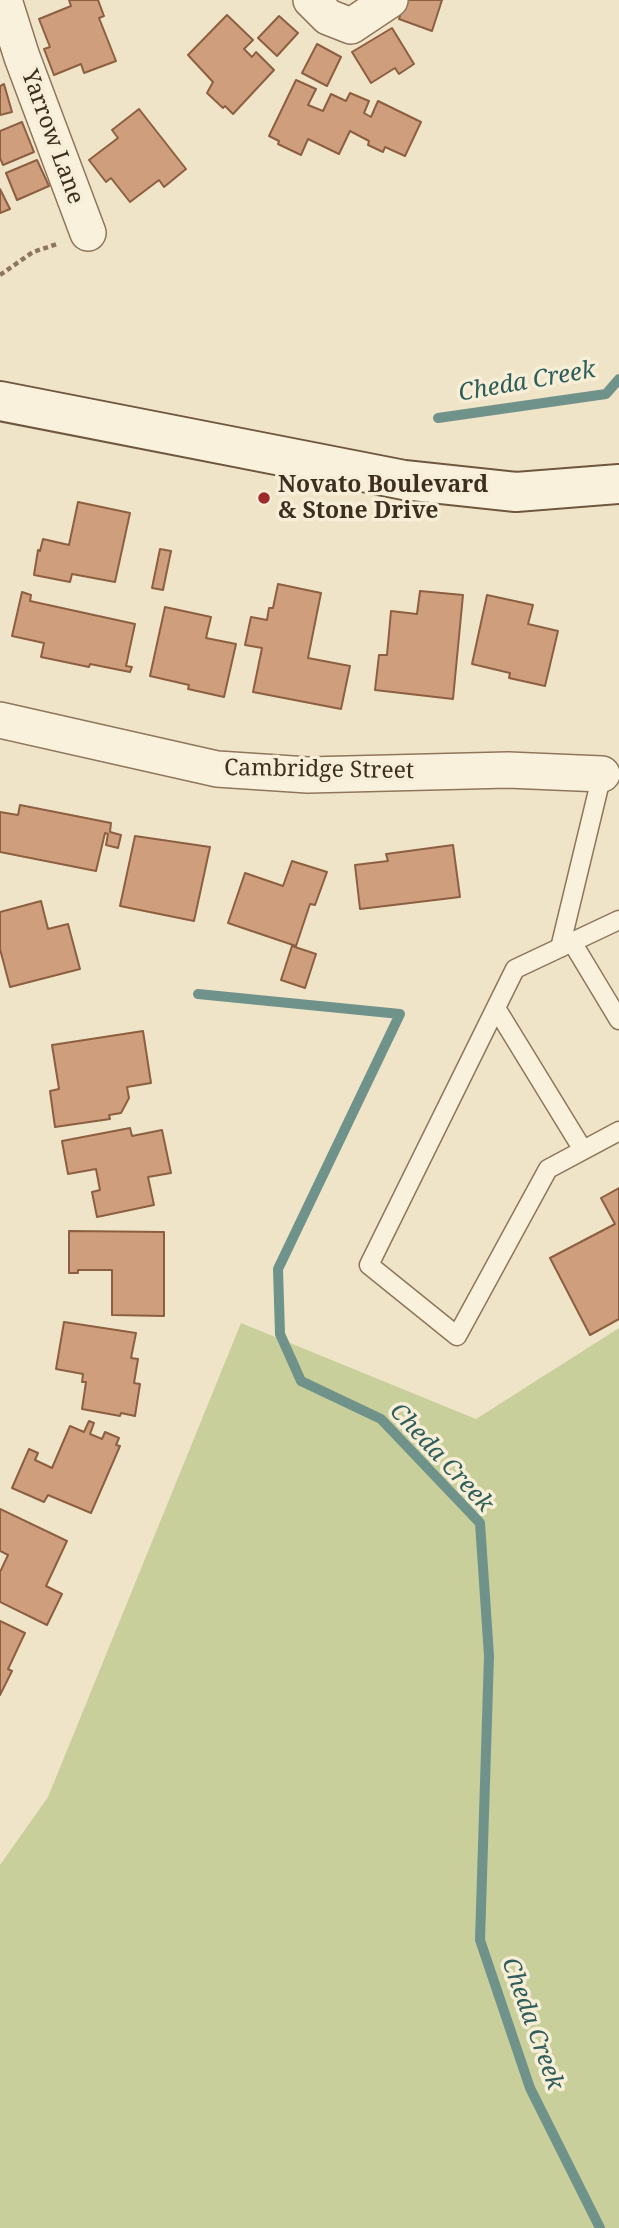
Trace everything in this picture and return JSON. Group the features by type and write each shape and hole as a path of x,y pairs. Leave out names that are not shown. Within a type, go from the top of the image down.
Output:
{"main road":[{"path":"2,409 404,480 516,492 619,485"}],"street":[{"name":"Yarrow Lane","path":"4,0 22,57 88,233"},
{"path":"311,0 328,17 351,26 390,0"},
{"name":"Cambridge Street","path":"0,720 216,769 308,775 508,770 602,774"}],"lane":[{"path":"602,774 566,945 619,1020"},
{"path":"619,920 515,969 369,1265 457,1336 548,1169 619,1130"},
{"path":"496,1008 583,1150"}],"path":[{"path":"0,275 33,252"}],"green space":[{"path":"241,1323 476,1419 619,1328 619,2228 0,2228 0,1865 48,1797"}],"building":[{"path":"69,0 98,0 104,16 99,18 116,61 84,73 81,64 54,75 44,49 50,47 39,19 71,6"},
{"path":"405,0 442,0 432,31 399,19"},
{"path":"227,15 253,40 244,49 252,57 256,52 274,70 233,114 207,93 213,82 188,55"},
{"path":"279,16 298,33 277,56 258,38"},
{"path":"392,28 414,64 399,74 395,68 371,83 352,52"},
{"path":"317,44 341,57 327,86 302,73"},
{"path":"296,80 316,89 308,105 323,111 331,94 346,101 350,93 369,101 364,113 371,117 378,101 421,122 405,156 385,147 383,152 368,145 369,141 350,131 339,154 308,139 301,155 278,144 279,141 269,136"},
{"path":"4,84 12,112 0,115 0,86"},
{"path":"139,109 186,169 164,187 159,180 130,202 111,178 106,182 89,160 118,138 112,130"},
{"path":"22,122 34,152 3,165 0,158 0,131"},
{"path":"37,160 49,186 17,200 6,173"},
{"path":"0,189 10,209 0,213"},
{"path":"78,502 130,513 115,582 72,574 70,582 34,575 38,550 40,551 43,539 69,545"},
{"path":"160,549 171,551 163,590 152,588"},
{"path":"278,584 321,593 308,658 350,666 341,709 253,692 262,648 245,645 251,617 267,620 269,608 273,608"},
{"path":"420,591 463,595 453,699 375,690 379,655 387,655 391,611 417,614"},
{"path":"22,592 31,595 30,601 135,624 126,666 132,667 130,672 41,657 44,643 12,636"},
{"path":"487,595 533,605 528,624 558,631 545,686 509,678 510,673 472,664"},
{"path":"165,607 211,617 206,638 236,644 224,697 188,689 189,685 150,676"},
{"path":"20,805 111,823 110,832 121,835 118,848 106,845 108,834 105,833 96,871 0,852 0,812 18,815"},
{"path":"135,836 210,847 194,921 120,906"},
{"path":"453,845 460,897 360,909 355,865 388,861 386,854"},
{"path":"292,861 327,872 315,905 310,904 296,946 228,923 245,873 283,886"},
{"path":"41,901 48,929 68,924 80,969 10,987 0,949 0,912"},
{"path":"292,946 316,954 305,988 281,980"},
{"path":"143,1031 151,1083 127,1087 129,1098 121,1113 109,1115 110,1119 55,1127 50,1091 59,1089 52,1045"},
{"path":"130,1128 132,1136 162,1130 171,1173 148,1177 154,1205 97,1217 92,1192 100,1190 96,1169 68,1174 62,1141"},
{"path":"619,1188 619,1319 590,1335 550,1258 615,1224 601,1198"},
{"path":"69,1231 164,1232 164,1316 112,1315 112,1270 78,1270 78,1273 69,1273"},
{"path":"64,1322 136,1333 131,1358 138,1359 134,1383 140,1384 135,1416 82,1409 86,1382 82,1382 83,1374 56,1369"},
{"path":"89,1421 94,1423 90,1434 102,1439 105,1432 119,1438 116,1445 120,1446 91,1513 48,1495 44,1502 12,1488 29,1449 38,1453 35,1460 52,1468 70,1426 84,1432"},
{"path":"0,1509 67,1541 46,1586 62,1594 47,1625 0,1602 0,1572 8,1555 0,1551"},
{"path":"0,1621 25,1633 8,1669 12,1671 0,1695"}],"waterway":[{"name":"Cheda Creek","path":"438,418 606,394 619,379"},
{"name":"Cheda Creek","path":"198,994 400,1014 278,1269 280,1334 301,1381 381,1419 480,1523 489,1656 480,1940 530,2088 600,2228"}],"place":[{"name":"Novato Boulevard & Stone Drive","path":"264,498"}]}
